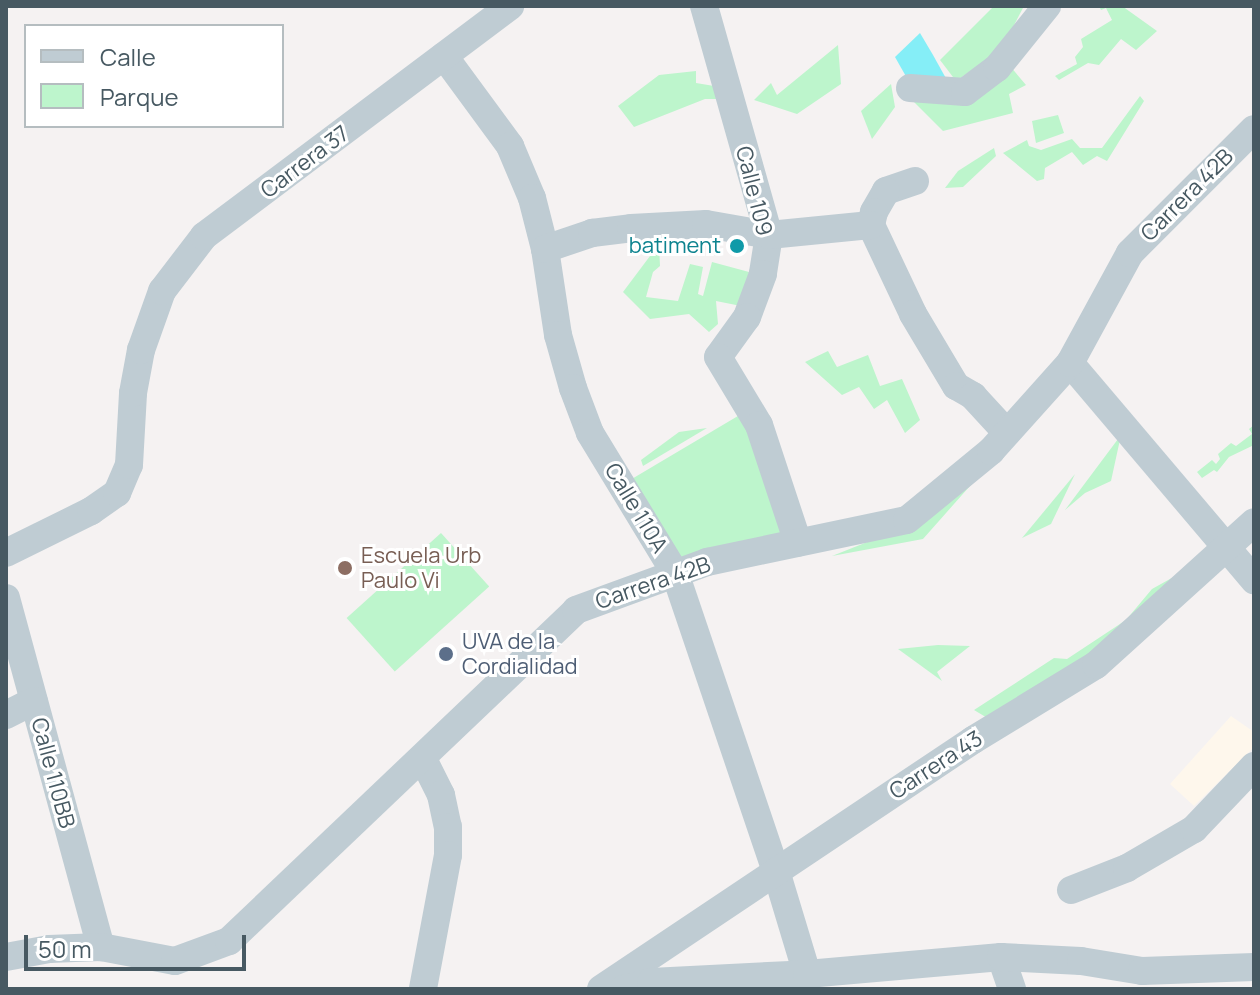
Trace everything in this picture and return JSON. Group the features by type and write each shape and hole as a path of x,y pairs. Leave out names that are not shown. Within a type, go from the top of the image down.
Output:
{"street":[{"name":"Carrera 37","path":"6,553 91,511 117,493 129,465 133,393 141,350 162,291 204,236 510,6"},
{"name":"Calle 109","path":"704,6 769,235 763,274 747,317 718,357 759,425 798,543"},
{"path":"910,88 965,92 997,68 1047,6"},
{"name":"Calle 110A","path":"444,56 510,146 532,198 545,249 558,335 590,433 675,573 776,871 807,974"},
{"name":"Carrera 42B","path":"6,957 49,949 101,947 175,961 229,941 576,610 707,562 907,520 1007,433 1070,363 1130,253 1254,129"},
{"path":"915,181 886,191 874,212 871,225 913,314 956,386 973,396 1007,433"},
{"path":"545,249 592,233 643,227 706,224 769,235 871,225"},
{"path":"1070,363 1254,580"},
{"name":"Carrera 43","path":"601,989 973,740 1096,665 1254,522"},
{"name":"Calle 110BB","path":"6,598 101,947"},
{"path":"6,715 34,701"},
{"path":"423,759 441,795 448,827 448,855 423,989"},
{"path":"1071,890 1127,868 1194,829 1254,766"},
{"path":"1001,957 1012,989"},
{"path":"623,989 651,982 807,974 1001,957 1081,961 1142,971 1254,967"}],"shaded area":[{"path":"1231,716 1254,732 1254,747 1194,806 1170,784"}],"green space":[{"path":"994,6 1024,6 1001,50 956,81 940,60"},
{"path":"1099,6 1122,6 1157,31 1136,50 1121,39 1099,65 1088,63 1059,80 1055,76 1077,64 1075,57 1083,47 1081,39 1112,20 1106,8 1101,10"},
{"path":"838,45 841,84 797,114 754,100 771,83 777,95"},
{"path":"1010,66 1026,85 1009,94 1013,113 943,131 908,96"},
{"path":"696,71 696,83 720,87 723,99 705,99 634,127 618,106 659,75"},
{"path":"891,84 895,107 872,139 861,111"},
{"path":"1140,96 1144,101 1107,161 1097,156 1083,165 1072,152 1045,168 1044,179 1037,181 1003,153 1027,140 1029,146 1041,150 1072,139 1080,148 1102,148"},
{"path":"1058,115 1064,133 1036,143 1032,121"},
{"path":"994,148 996,156 963,187 945,188 958,171"},
{"path":"659,244 660,266 653,272 646,297 678,301 690,264 703,267 698,294 703,296 712,262 749,272 741,306 716,301 718,324 709,332 689,314 650,319 623,292"},
{"path":"828,351 837,367 868,355 880,386 902,379 920,420 905,433 887,400 874,409 859,387 842,395 805,362"},
{"path":"743,413 790,540 677,567 625,483"},
{"path":"1254,425 1254,445 1229,457 1217,472 1214,470 1202,478 1197,472 1212,460 1216,464 1220,459 1218,454 1231,443 1236,446 1252,434 1249,429"},
{"path":"707,428 643,466 641,460 679,432"},
{"path":"1121,435 1111,481 1085,493 1065,510"},
{"path":"985,469 923,539 832,556 900,529"},
{"path":"1075,474 1051,524 1022,538"},
{"path":"441,533 489,587 395,671 347,618"},
{"path":"1195,565 1097,658 989,719 974,710 1054,658 1067,659 1126,620 1152,589"},
{"path":"970,646 937,672 942,681 898,649"}],"water":[{"path":"920,33 948,82 908,80 895,57"}],"place":[{"name":"batiment","path":"737,246"},
{"name":"Escuela Urb Paulo Vi","path":"345,568"},
{"name":"UVA de la Cordialidad","path":"446,654"}]}
